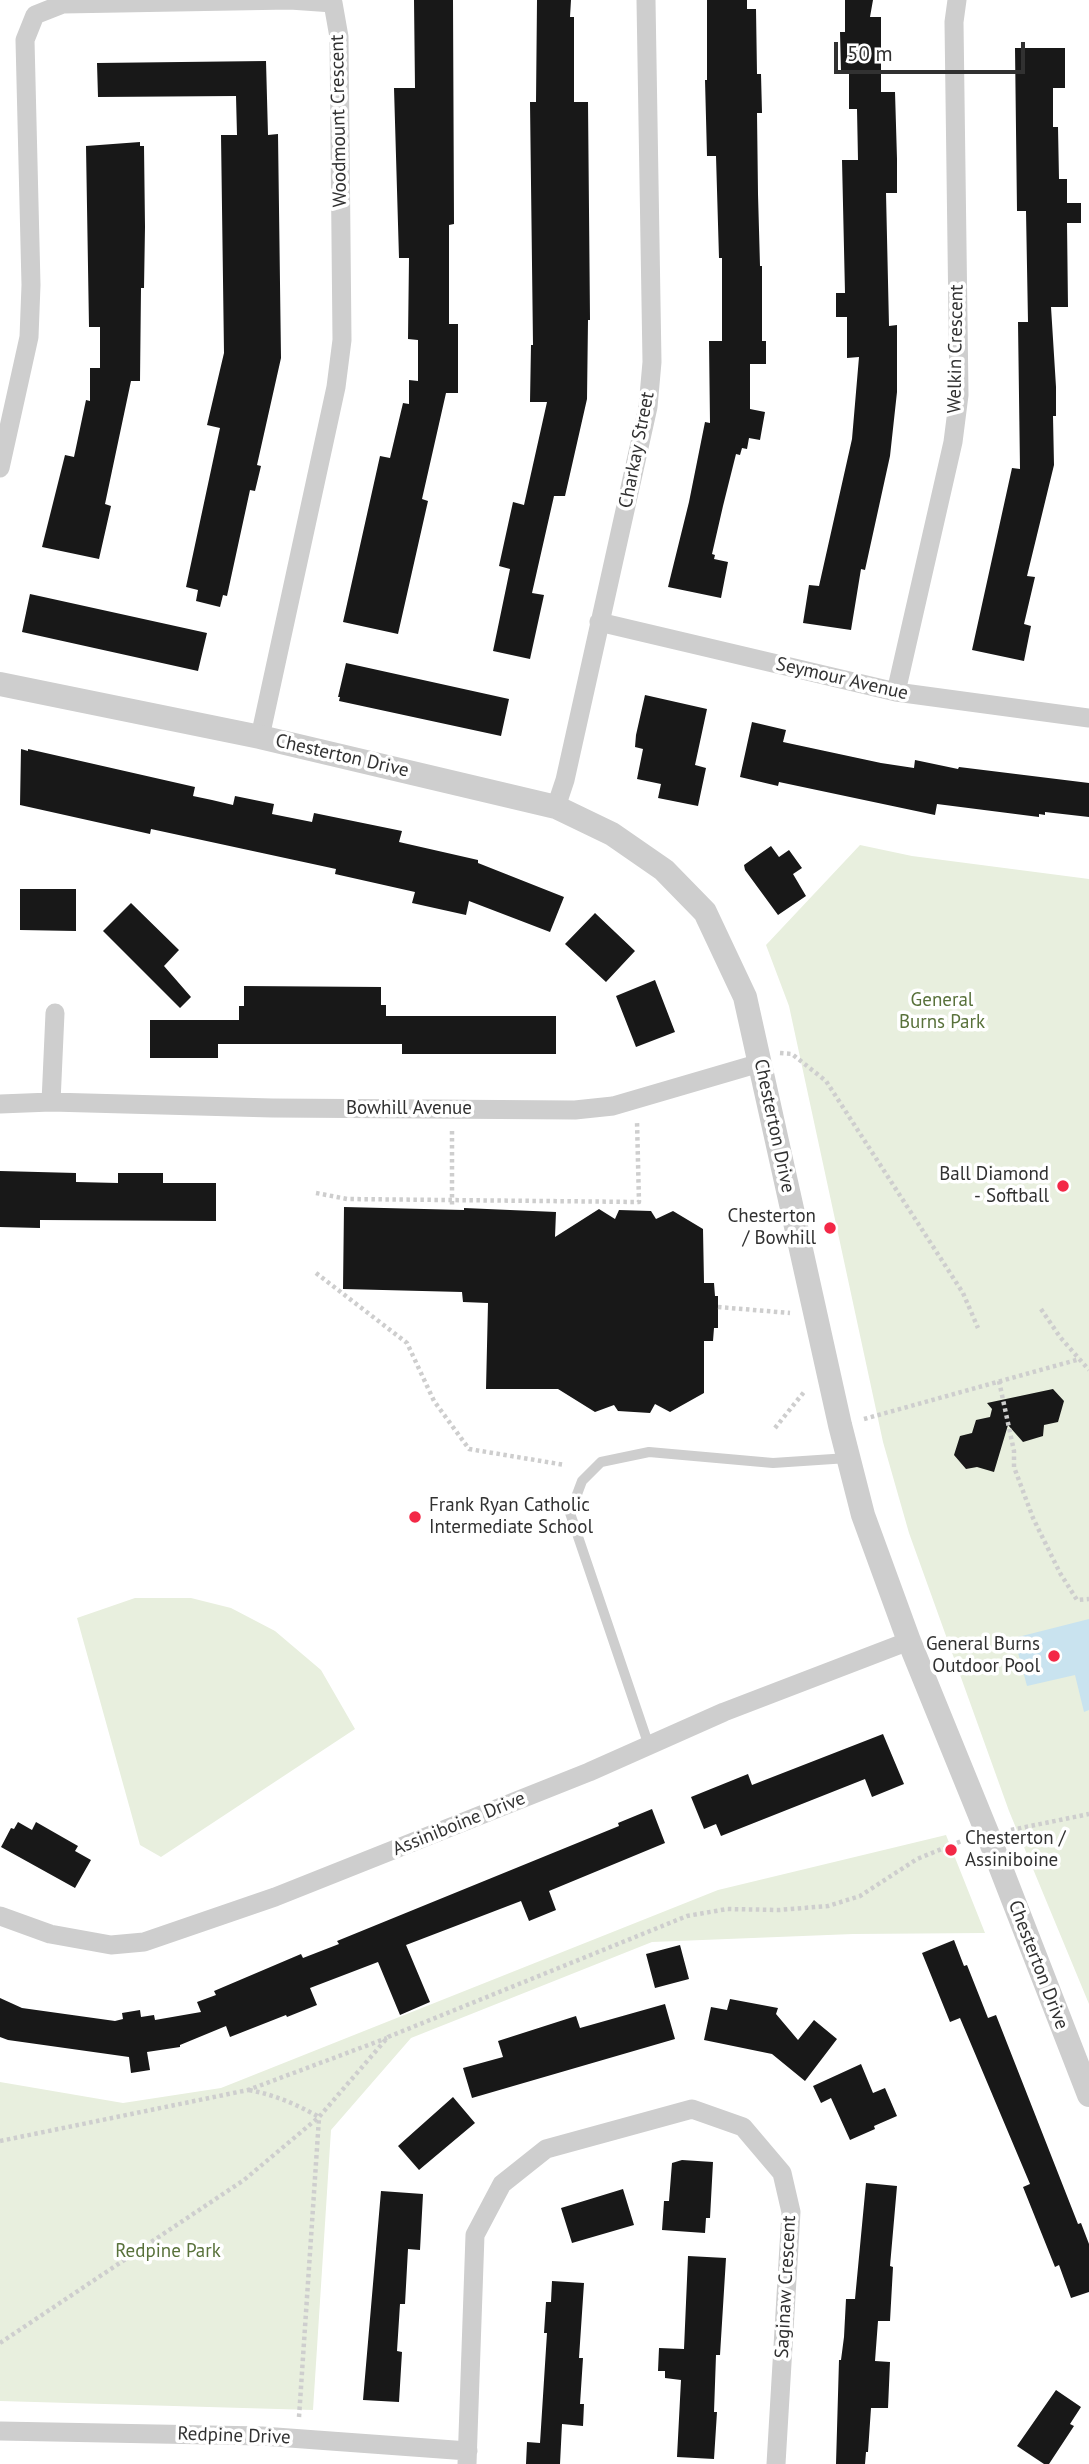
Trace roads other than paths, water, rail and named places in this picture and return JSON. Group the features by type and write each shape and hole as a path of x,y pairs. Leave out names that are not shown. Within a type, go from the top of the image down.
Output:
{"street":[{"name":"Woodmount Crescent","path":"0,467 29,337 31,285 25,40 35,15 63,4 290,0 333,3 339,37 342,340 335,387 260,737"},
{"name":"Charkay Street","path":"556,807 565,780 648,407 652,362 646,0"},
{"name":"Welkin Crescent","path":"896,692 953,442 959,396 954,22 957,0"},
{"name":"Seymour Avenue","path":"599,622 896,692 1089,718"},
{"name":"Chesterton Drive","path":"0,684 260,737 556,807 612,834 664,870 705,912 745,997 863,1515 909,1641 1089,2095"},
{"path":"51,1102 55,1013"},
{"name":"Bowhill Avenue","path":"0,1104 51,1102 575,1110 613,1106 759,1057"},
{"name":"Assiniboine Drive","path":"0,1916 50,1934 111,1945 144,1942 275,1897 589,1772 724,1712 909,1641"},
{"name":"Saginaw Crescent","path":"467,2457 475,2235 502,2184 546,2149 692,2109 743,2127 782,2173 791,2212 776,2464"},
{"name":"Redpine Drive","path":"0,2431 262,2436 467,2457"}],"lane":[{"path":"649,1746 570,1513 582,1481 601,1462 649,1452 773,1463 848,1458"}],"water":[{"name":"General Burns Outdoor Pool","path":"1089,1619 1089,1710 1084,1712 1075,1675 1027,1686 1014,1638"}],"place":[{"name":"Ball Diamond - Softball","path":"1063,1186"},
{"name":"Chesterton / Bowhill","path":"830,1228"},
{"name":"Frank Ryan Catholic Intermediate School","path":"415,1517"},
{"name":"General Burns Outdoor Pool","path":"1054,1656"},
{"name":"Chesterton / Assiniboine","path":"951,1850"}],"park label":[{"name":"General Burns Park","path":"942,1012"},
{"name":"Redpine Park","path":"168,2252"}]}
